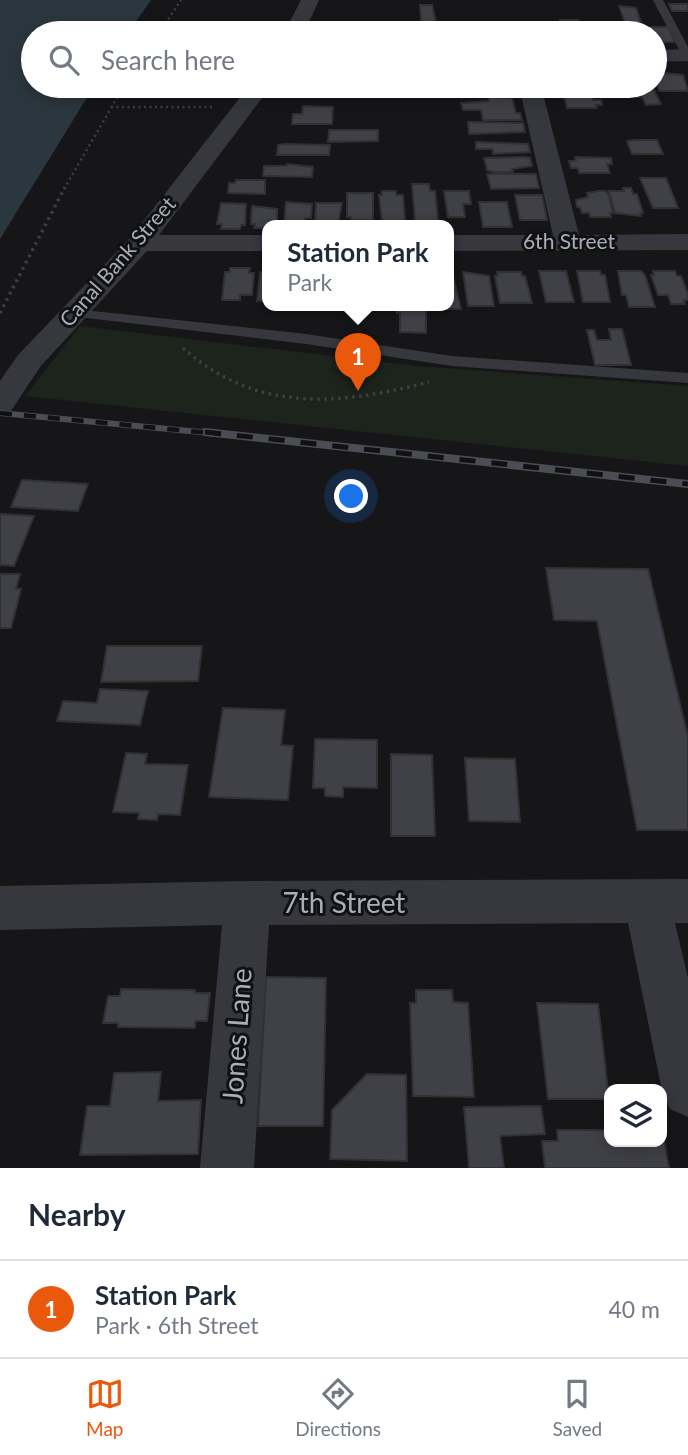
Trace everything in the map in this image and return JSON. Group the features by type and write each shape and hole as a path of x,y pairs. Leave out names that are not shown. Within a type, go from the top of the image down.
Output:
{"street":[{"path":"300,21 310,0"},
{"path":"667,55 687,55"},
{"name":"Canal Bank Street","path":"0,404 29,361 140,243 250,98"},
{"path":"533,98 568,243"},
{"name":"6th Street","path":"454,243 688,242"},
{"path":"140,243 262,243"},
{"path":"668,901 688,1091"},
{"name":"7th Street","path":"0,908 247,903 668,901"},
{"name":"Jones Lane","path":"227,1168 247,903"}],"lane":[{"path":"658,0 687,55"},
{"path":"75,313 306,339 452,361 688,378"}],"path":[{"path":"167,21 181,0"},
{"path":"0,313 30,248 117,98"},
{"path":"111,107 155,109 244,106"},
{"path":"180,325 176,341 202,365 227,380 275,394 320,400 345,399 439,380"}],"shaded area":[{"path":"0,0 151,0 136,21 21,21 21,98 87,98 0,239"},
{"path":"80,326 417,366 688,386 688,466 25,396"}],"building":[{"path":"669,4 688,4 688,11 672,11"},
{"path":"420,5 432,5 436,21 421,21"},
{"path":"619,6 636,8 641,21 624,21"},
{"path":"667,27 668,27 675,42 667,42"},
{"path":"667,73 683,75 688,91 667,91"},
{"path":"489,98 512,98 516,113 520,113 522,120 483,120 481,110 463,110 461,103 489,101"},
{"path":"565,98 592,98 601,100 602,105 596,105 597,108 567,108"},
{"path":"642,98 658,98 661,104 646,105"},
{"path":"303,106 333,107 332,124 292,124 293,114 302,114"},
{"path":"468,122 523,123 525,132 469,134"},
{"path":"329,130 378,130 378,141 328,142"},
{"path":"657,140 663,154 632,154 627,141"},
{"path":"476,142 528,144 530,152 493,154 493,149 476,149"},
{"path":"278,145 330,145 329,155 277,155"},
{"path":"575,157 611,158 612,164 607,164 610,173 579,173 578,168 571,168 569,161 576,161"},
{"path":"484,158 530,158 532,166 512,169 513,172 487,170"},
{"path":"287,164 313,167 312,177 263,176 264,166"},
{"path":"487,174 536,174 539,188 491,189"},
{"path":"640,178 666,178 678,208 653,208"},
{"path":"236,180 265,180 265,194 228,193 229,183 235,183"},
{"path":"412,184 429,184 430,191 435,191 438,220 415,220"},
{"path":"623,188 631,188 633,194 637,194 643,213 640,213 641,216 615,213 609,191 624,191"},
{"path":"382,191 396,191 396,195 403,195 405,220 382,220 379,195 382,195"},
{"path":"444,191 469,191 471,204 463,204 465,217 448,217"},
{"path":"606,191 609,196 613,213 610,213 611,217 590,217 589,213 582,213 580,207 577,207 576,200 588,197 587,193"},
{"path":"347,193 373,193 373,220 351,220 351,217 347,217"},
{"path":"515,195 542,195 547,220 520,220"},
{"path":"286,202 312,204 311,218 284,220"},
{"path":"479,202 507,202 512,227 483,227"},
{"path":"221,203 246,204 245,225 241,225 240,229 221,229 222,224 217,224"},
{"path":"316,203 342,203 339,220 315,220"},
{"path":"252,206 277,209 277,220 262,220 262,228 254,228 255,224 251,224"},
{"path":"230,268 250,268 249,273 254,273 252,295 240,295 240,300 222,300 225,272 230,272"},
{"path":"539,271 566,271 574,302 546,302"},
{"path":"577,271 600,271 601,275 605,275 610,302 583,302"},
{"path":"618,271 641,271 645,275 655,307 629,307 626,295 622,295"},
{"path":"653,271 675,271 677,276 681,276 688,294 688,300 684,300 685,304 671,304 668,295 658,295 651,275 654,275"},
{"path":"260,272 262,301 257,301"},
{"path":"463,272 489,276 494,306 468,306"},
{"path":"497,272 521,272 522,276 525,276 532,303 500,303 495,276 498,276"},
{"path":"454,280 461,309 454,309"},
{"path":"426,311 426,333 400,332 400,313 397,313"},
{"path":"609,329 622,329 631,365 595,365 587,330 594,330 597,340 611,340"},
{"path":"22,480 88,484 78,511 11,507"},
{"path":"0,514 34,516 14,566 0,565"},
{"path":"546,568 648,569 688,737 688,830 637,830 597,621 554,620"},
{"path":"0,574 20,574 16,589 21,589 11,628 0,628"},
{"path":"107,646 202,646 198,681 101,682"},
{"path":"100,689 148,691 140,725 57,721 63,701 97,703"},
{"path":"223,708 285,710 281,745 293,746 288,800 209,797"},
{"path":"315,739 377,740 377,788 343,787 343,797 325,796 325,788 313,788"},
{"path":"126,753 147,754 145,764 188,765 180,815 158,814 157,820 138,819 139,813 113,812"},
{"path":"391,754 432,755 435,836 391,836"},
{"path":"465,758 515,759 520,822 469,821"},
{"path":"266,977 326,978 323,1126 258,1126"},
{"path":"121,989 195,990 195,993 210,993 207,1021 195,1021 195,1028 118,1027 118,1023 103,1023 108,996 120,996"},
{"path":"416,990 452,990 453,1002 468,1003 474,1097 413,1096 410,1003 416,1003"},
{"path":"537,1003 598,1004 607,1084 604,1084 604,1099 548,1099"},
{"path":"161,1072 158,1101 201,1100 198,1154 80,1155 87,1106 110,1106 114,1073"},
{"path":"367,1074 406,1075 407,1161 330,1159 332,1110"},
{"path":"541,1106 545,1134 500,1136 504,1168 469,1168 464,1107"},
{"path":"557,1130 604,1130 604,1147 665,1147 669,1168 545,1168 542,1141 558,1141"}],"railway":[{"path":"0,413 221,434"},
{"path":"205,432 688,484"}],"place":[{"name":"Station Park","path":"358,391"}]}
